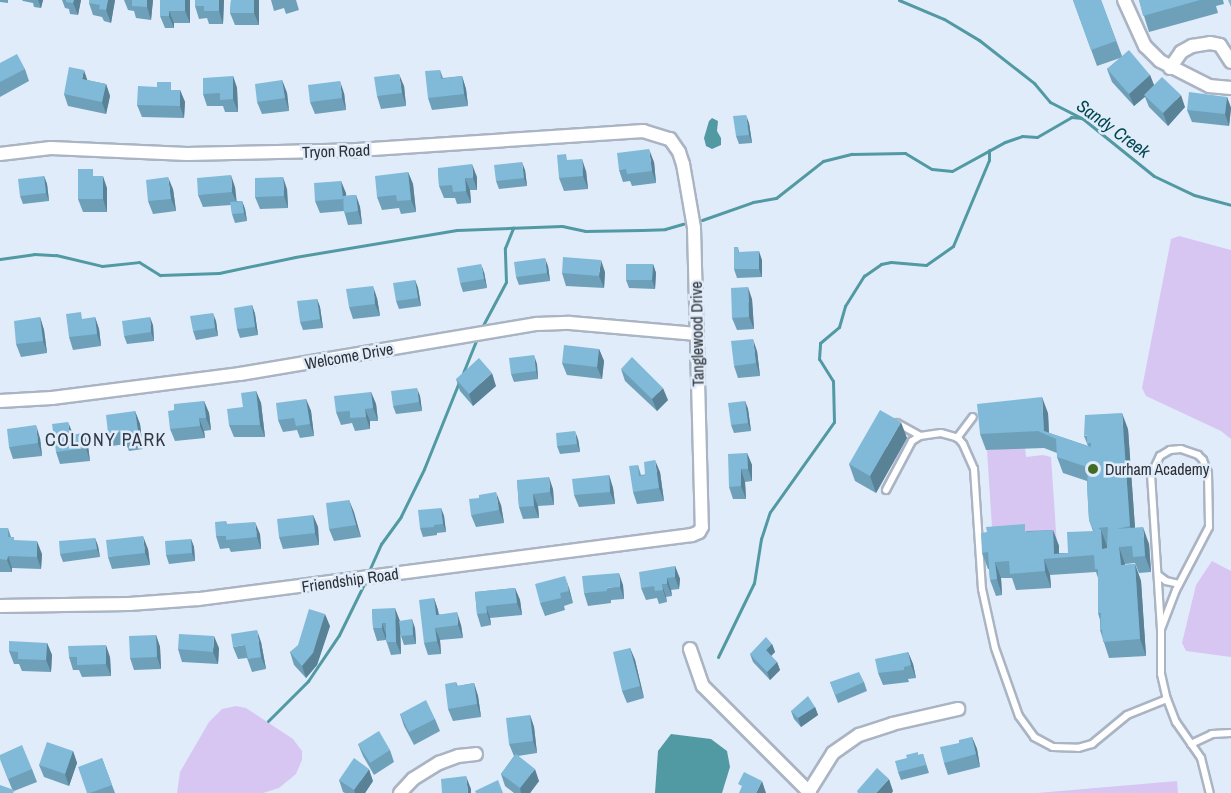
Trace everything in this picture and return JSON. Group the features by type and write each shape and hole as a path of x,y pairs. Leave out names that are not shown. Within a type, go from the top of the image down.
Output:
{"street":[{"path":"1124,0 1145,46 1170,68 1209,86 1231,88"},
{"path":"1170,68 1181,52 1210,43 1220,45 1231,62"},
{"name":"Tryon Road","path":"0,154 51,148 187,154 357,150 643,132 670,139"},
{"name":"Tanglewood Drive","path":"670,139 684,164 691,202 702,527 699,532"},
{"name":"Welcome Drive","path":"0,401 52,399 240,374 537,324 570,323 697,334"},
{"name":"Friendship Road","path":"0,606 129,604 198,599 699,532"},
{"path":"690,650 703,686 809,793 833,753 859,735 872,729 958,710"},
{"path":"400,793 413,779 439,764 458,756 476,754"}],"lane":[{"path":"957,438 973,417"},
{"path":"892,420 920,436"},
{"path":"886,490 912,441 920,436 941,433 957,438 972,459 982,589 994,648 1026,727 1034,737 1053,747 1078,748 1104,735 1127,715 1167,699"},
{"path":"1161,629 1179,584 1209,527 1208,473 1203,460 1191,450 1170,450 1160,456 1151,475 1161,629 1161,674 1176,722 1206,768 1210,793"},
{"path":"1158,575 1166,581 1179,584"},
{"path":"1191,744 1212,734 1231,733"}],"shaded area":[{"path":"1179,236 1231,250 1231,439 1221,431 1146,396 1142,388 1171,239"},
{"path":"1025,447 1026,457 1043,455 1051,457 1057,546 993,543 987,450"},
{"path":"1212,561 1231,571 1231,657 1186,651 1182,643 1196,585"},
{"path":"236,706 246,708 293,739 302,751 302,760 296,774 279,788 263,793 177,793 180,772 209,722 222,709"},
{"path":"1177,781 1178,793 1037,793"}],"water":[{"path":"712,118 718,121 717,131 721,138 721,145 712,149 706,146 704,138"},
{"path":"671,734 711,739 727,751 730,767 722,793 655,793 658,751"}],"building":[{"path":"89,0 108,0 106,10 99,9 100,5 89,3"},
{"path":"132,0 147,0 147,7 132,6"},
{"path":"160,0 185,0 185,11 169,11 169,16 160,16"},
{"path":"195,0 219,0 219,11 204,11 204,6 195,6"},
{"path":"231,0 254,0 254,13 230,13"},
{"path":"1073,0 1101,0 1116,41 1091,50"},
{"path":"1139,0 1200,0 1143,16"},
{"path":"1129,50 1150,75 1129,94 1107,69"},
{"path":"17,54 25,69 0,82 0,63"},
{"path":"69,67 84,70 82,79 106,84 102,102 64,94"},
{"path":"440,70 441,79 462,76 464,94 428,98 425,71"},
{"path":"399,74 402,93 377,96 374,77"},
{"path":"233,76 233,99 220,100 220,93 203,94 203,78"},
{"path":"1162,77 1181,95 1163,113 1144,95"},
{"path":"282,80 285,98 257,102 255,84"},
{"path":"340,81 342,98 310,102 308,85"},
{"path":"157,82 171,82 171,90 180,90 180,106 137,105 138,86 157,87"},
{"path":"1189,92 1227,97 1225,114 1187,110"},
{"path":"746,115 749,135 736,136 733,116"},
{"path":"649,149 652,171 627,174 626,169 619,170 617,153"},
{"path":"566,154 567,160 582,159 583,176 559,178 557,155"},
{"path":"522,162 524,178 496,181 494,165"},
{"path":"472,164 473,178 465,178 466,191 453,192 452,185 439,186 438,168"},
{"path":"78,169 93,169 93,176 103,176 103,199 78,199"},
{"path":"408,172 411,200 397,201 396,195 377,197 375,176"},
{"path":"231,175 232,192 198,195 197,178"},
{"path":"44,176 46,193 20,196 18,179"},
{"path":"168,177 171,199 148,201 146,180"},
{"path":"283,177 284,196 255,197 255,178"},
{"path":"341,181 343,199 315,201 314,183"},
{"path":"356,195 358,211 344,213 343,196"},
{"path":"242,201 244,213 232,214 230,202"},
{"path":"734,247 738,247 738,252 759,251 759,269 734,269"},
{"path":"563,257 601,260 599,276 562,273"},
{"path":"545,258 547,273 516,277 514,262"},
{"path":"481,264 484,279 460,283 457,268"},
{"path":"626,264 653,264 652,280 626,280"},
{"path":"415,280 418,298 396,301 393,283"},
{"path":"373,286 375,304 349,307 346,289"},
{"path":"748,287 749,317 732,318 731,288"},
{"path":"317,299 320,319 300,322 297,301"},
{"path":"252,305 255,327 237,329 234,308"},
{"path":"81,312 82,319 95,317 97,334 69,337 66,314"},
{"path":"213,313 215,328 193,331 190,316"},
{"path":"40,317 43,341 16,344 14,321"},
{"path":"150,317 151,332 124,336 122,321"},
{"path":"753,339 756,363 734,366 731,341"},
{"path":"564,345 599,349 597,367 562,363"},
{"path":"534,355 536,371 511,374 509,358"},
{"path":"632,357 663,388 652,399 621,369"},
{"path":"479,358 492,373 469,394 456,379"},
{"path":"417,388 419,402 393,406 391,391"},
{"path":"256,391 260,425 229,425 227,409 243,407 241,393"},
{"path":"371,392 373,408 365,409 366,417 350,418 350,411 336,412 334,396"},
{"path":"1042,397 1044,431 1091,447 1091,443 1087,443 1087,435 1084,436 1085,415 1122,413 1130,526 1116,529 1143,527 1145,556 1133,557 1132,546 1119,547 1121,565 1135,564 1140,639 1103,642 1102,630 1100,630 1101,613 1098,613 1098,569 1095,569 1094,555 1044,559 1045,571 1010,574 1009,561 995,562 997,579 990,580 988,552 982,553 981,533 987,532 986,527 1025,524 1025,532 1053,530 1054,554 1068,553 1067,532 1094,531 1089,520 1087,487 1088,470 1093,469 1057,457 1056,439 1038,431 980,434 977,404","holes":["1108,527 1107,548 1102,549 1101,530 1098,528"]},
{"path":"306,399 310,424 296,426 294,418 278,420 276,403"},
{"path":"204,401 206,418 199,418 200,426 170,429 168,411 174,410 174,404"},
{"path":"745,401 748,423 731,425 728,403"},
{"path":"880,410 901,422 870,476 849,464"},
{"path":"135,411 139,437 124,439 123,432 108,433 106,415"},
{"path":"68,422 70,435 84,433 86,448 56,452 52,424"},
{"path":"36,425 38,443 9,447 7,429"},
{"path":"575,431 577,444 557,446 556,433"},
{"path":"747,453 748,469 741,469 741,486 729,487 728,454"},
{"path":"655,460 659,488 633,492 629,466 638,465 639,476 645,475 644,462"},
{"path":"609,475 610,492 574,495 572,479"},
{"path":"549,477 550,492 533,494 534,506 519,507 517,480"},
{"path":"496,492 499,510 471,515 469,499"},
{"path":"349,500 356,525 329,529 326,503"},
{"path":"441,508 443,524 420,528 418,510"},
{"path":"313,515 315,533 279,537 277,519"},
{"path":"226,521 226,524 255,522 257,537 226,540 226,536 216,536 215,522"},
{"path":"0,528 8,528 8,537 14,537 14,540 37,541 37,557 8,556 7,560 0,559"},
{"path":"143,536 145,553 108,557 106,540"},
{"path":"95,538 97,549 60,554 59,541"},
{"path":"191,539 192,553 166,555 165,541"},
{"path":"675,566 675,577 667,578 667,584 662,584 663,590 655,591 654,586 641,588 639,572"},
{"path":"619,573 620,587 606,588 607,591 584,593 582,576"},
{"path":"565,576 569,591 560,593 561,598 540,603 535,584"},
{"path":"515,588 517,603 486,606 487,613 477,614 475,592"},
{"path":"434,598 436,615 457,612 458,625 435,628 437,641 424,643 419,600"},
{"path":"395,608 396,642 386,642 386,623 382,623 382,628 373,628 372,609"},
{"path":"309,609 325,614 313,653 302,666 290,652 298,645"},
{"path":"412,619 413,635 401,636 399,621"},
{"path":"257,630 261,657 248,659 245,645 233,647 231,634"},
{"path":"179,634 214,636 213,652 178,649"},
{"path":"156,635 157,657 130,658 129,636"},
{"path":"766,637 772,644 766,650 777,662 767,672 750,654"},
{"path":"9,641 47,643 46,660 18,659 18,652 9,651"},
{"path":"106,645 106,664 77,665 77,657 69,657 68,646"},
{"path":"630,648 640,686 622,691 613,652"},
{"path":"908,652 911,665 904,667 904,670 878,673 875,659"},
{"path":"859,672 864,682 835,695 830,682"},
{"path":"456,682 457,686 474,683 477,704 448,709 445,684"},
{"path":"808,696 815,707 798,718 791,711"},
{"path":"426,700 435,719 409,732 400,714"},
{"path":"530,715 533,741 509,744 506,718"},
{"path":"379,731 390,750 370,763 358,744"},
{"path":"972,737 976,754 944,763 940,747 959,743 959,740"},
{"path":"47,742 73,751 65,774 39,765"},
{"path":"22,745 32,769 8,779 0,755"},
{"path":"918,752 918,755 923,754 926,765 898,772 895,761"},
{"path":"516,754 535,769 520,788 501,774"},
{"path":"102,758 112,785 87,793 78,767"},
{"path":"354,758 369,769 354,790 339,780"},
{"path":"877,768 889,779 876,793 858,793 857,791"},
{"path":"744,772 762,781 756,793 739,793 742,786 738,784"},
{"path":"466,776 468,793 442,793 441,779"},
{"path":"498,780 503,793 476,793 475,791"},
{"path":"0,785 14,790 13,793 0,793"}],"waterway":[{"name":"Sandy Creek","path":"899,0 944,19 979,40 1034,83 1050,102 1082,118 1154,176 1194,195 1231,205"},
{"path":"702,220 753,202 776,198 823,161 852,154 905,153 932,169 952,171 1005,142 1022,136 1037,137 1071,117 1082,118"},
{"path":"718,657 754,583 761,539 770,512 834,422 833,381 819,359 820,343 839,327 845,306 864,276 881,264 891,262 926,265 953,246 989,160 989,150"},
{"path":"0,259 34,254 56,255 102,266 139,262 160,275 219,273 295,257 457,230 562,226 585,231 642,230 665,229 683,224"},
{"path":"481,329 506,282 505,248 513,228"},
{"path":"463,373 477,338"},
{"path":"368,573 381,544 401,516 424,469 459,382"},
{"path":"268,721 308,681 339,635 365,582"}],"place":[{"name":"Durham Academy","path":"1093,469"}],"district":[{"name":"COLONY PARK","path":"106,440"}]}
